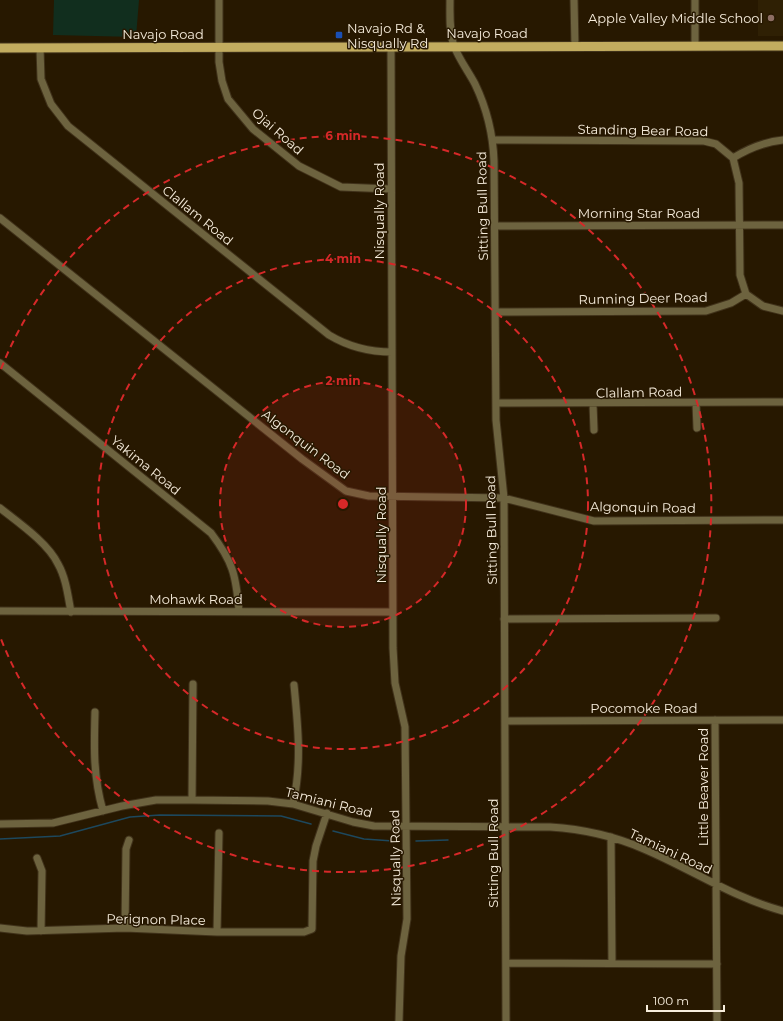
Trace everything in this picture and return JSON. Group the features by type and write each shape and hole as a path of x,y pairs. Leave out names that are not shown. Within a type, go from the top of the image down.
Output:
{"main road":[{"name":"Navajo Road","path":"0,48 783,46"}],"street":[{"name":"Ojai Road","path":"218,0 220,68 228,99 253,129 299,166 341,186 391,189"},
{"path":"450,0 452,36 455,46"},
{"path":"574,0 575,46"},
{"path":"695,0 695,46"},
{"name":"Sitting Bull Road","path":"455,46 483,101 493,140 496,403 504,498 506,1021"},
{"name":"Nisqually Road","path":"392,47 391,189 393,612 395,683 405,727 407,919 401,956 399,1021"},
{"name":"Clallam Road","path":"40,48 41,79 51,104 68,126 329,335 344,344 361,349 392,352"},
{"name":"Standing Bear Road","path":"493,140 704,140 716,144 733,158"},
{"path":"783,140 753,146 733,158 740,183 740,275 746,294 763,306 783,311"},
{"name":"Algonquin Road","path":"0,218 302,459 346,490 369,496 393,498 504,498 594,521 783,520"},
{"name":"Morning Star Road","path":"495,226 783,225"},
{"name":"Running Deer Road","path":"496,312 706,311 730,303 746,294"},
{"name":"Yakima Road","path":"0,363 211,533 231,564 236,584 239,611"},
{"name":"Clallam Road","path":"496,403 593,404 783,402"},
{"path":"696,403 696,428"},
{"path":"593,404 594,430"},
{"path":"0,508 50,550 59,564 71,612"},
{"name":"Mohawk Road","path":"0,611 393,612"},
{"path":"504,619 716,618"},
{"path":"192,800 193,684"},
{"path":"293,804 298,773 299,738 294,685"},
{"path":"95,712 94,765 96,789 103,811"},
{"name":"Little Beaver Road","path":"715,720 717,1021"},
{"name":"Pocomoke Road","path":"505,721 783,720"},
{"name":"Tamiani Road","path":"0,824 53,823 156,800 192,800 268,801 293,804 353,822 374,826 505,826 575,829 611,837 643,848 716,885 783,911"},
{"name":"Perignon Place","path":"0,928 41,931 125,928 218,932 304,932 312,929 313,861 316,846 327,813"},
{"path":"218,932 219,833"},
{"path":"611,837 612,963"},
{"path":"125,928 126,849 129,840"},
{"path":"37,858 42,871 41,931"},
{"path":"506,963 717,964"}],"shaded area":[{"name":"Apple Valley Middle School","path":"758,0 783,0 783,36 758,36"}],"green space":[{"path":"54,0 139,0 136,37 53,35"}],"waterway":[{"path":"0,839 60,836 130,817 160,815 281,816 311,824"},
{"path":"333,831 364,839 393,841"},
{"path":"416,841 448,840"}],"place":[{"name":"Apple Valley Middle School","path":"771,18"},
{"name":"Navajo Rd & Nisqually Rd","path":"339,35"}]}
